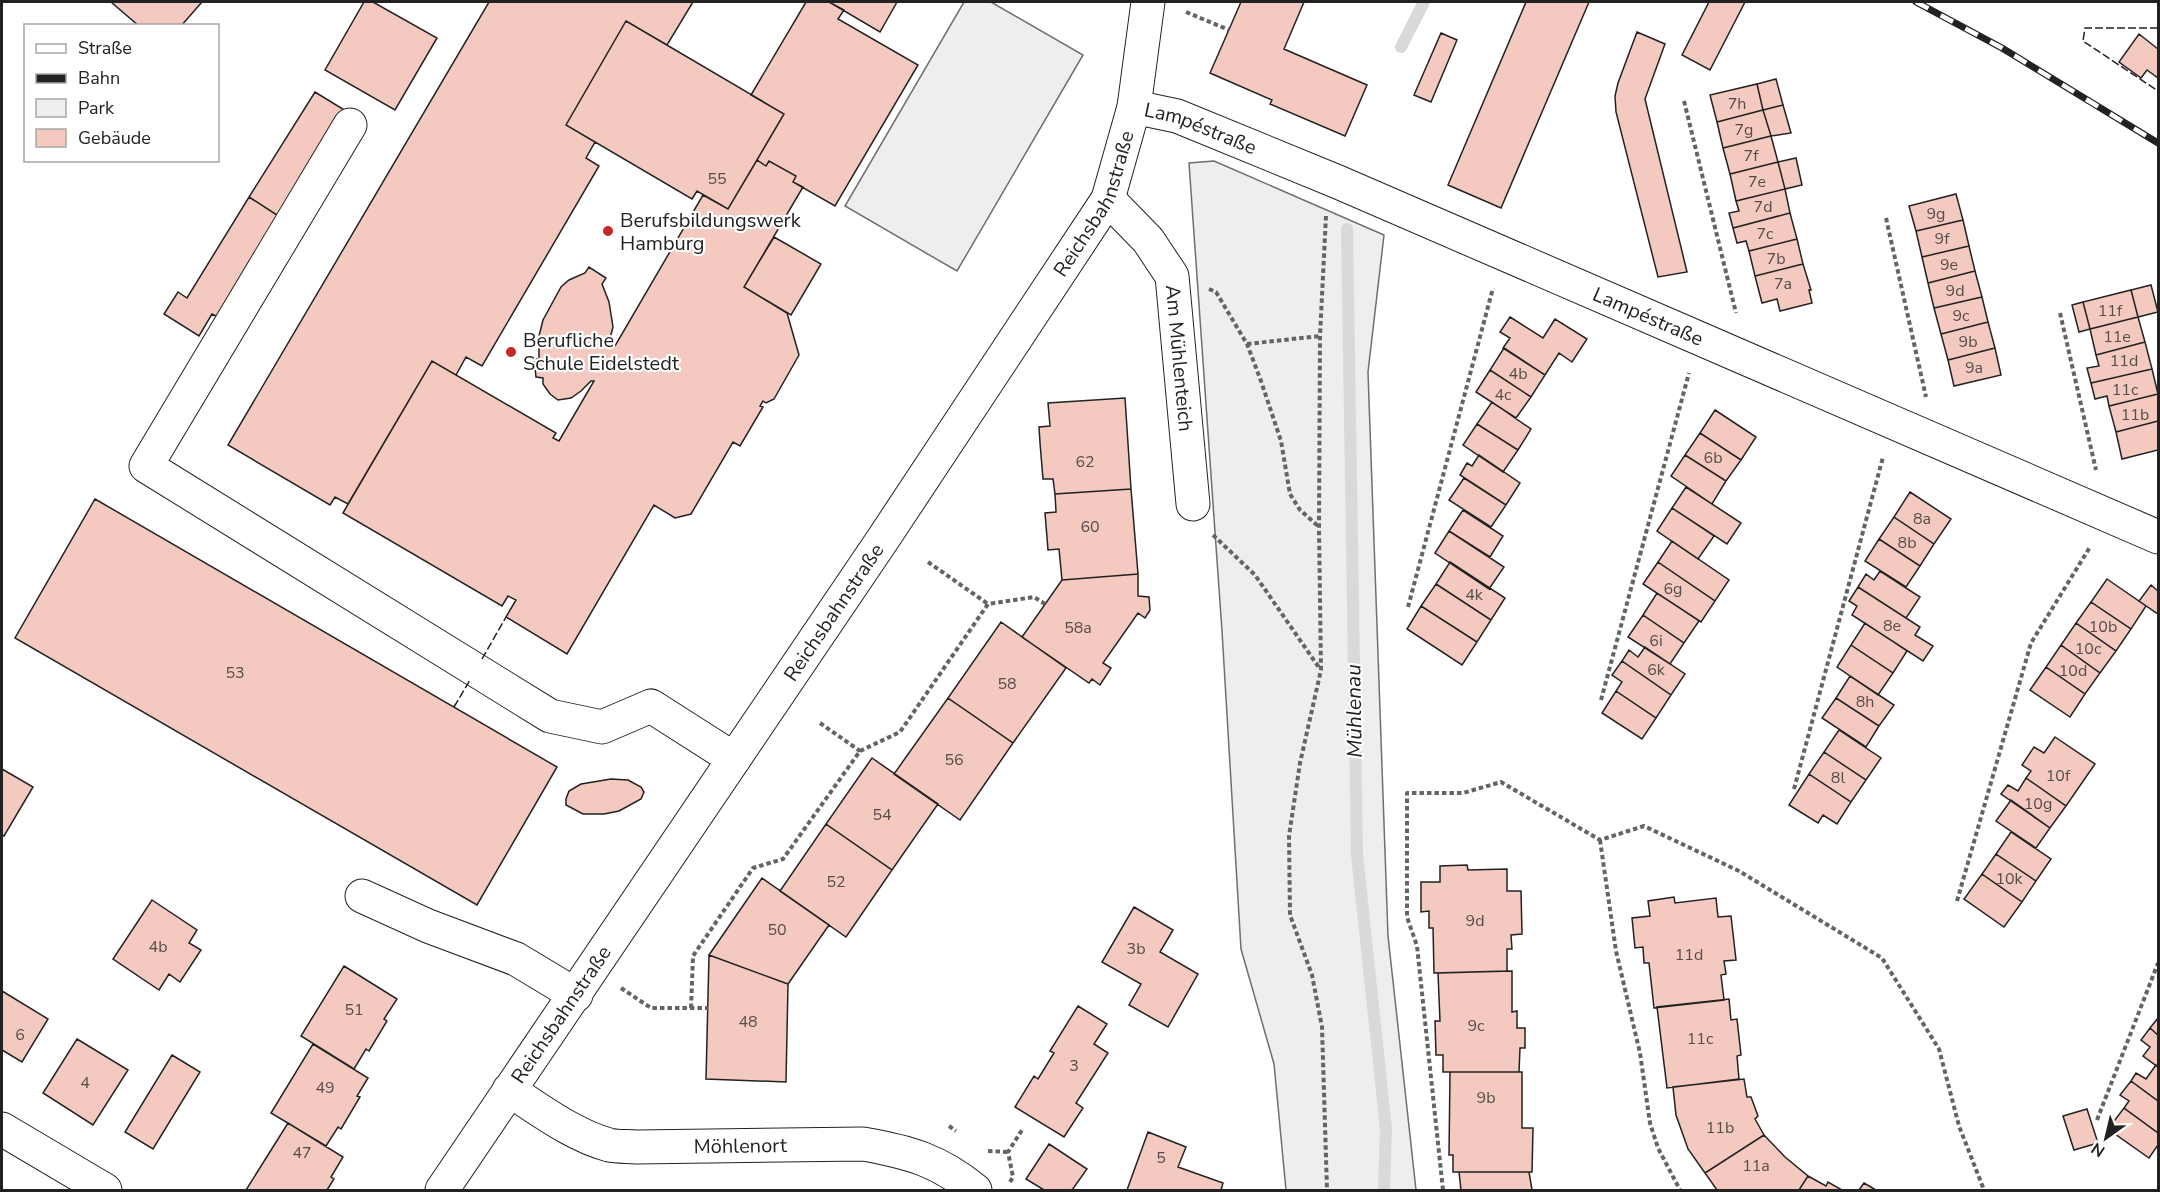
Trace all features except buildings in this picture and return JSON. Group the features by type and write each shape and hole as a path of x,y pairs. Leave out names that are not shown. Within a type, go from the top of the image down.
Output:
{"street":[{"name":"Reichsbahnstraße","path":"442,1191 890,529 1108,199 1134,107 1148,2"},
{"name":"Lampéstraße","path":"1134,107 1177,116 1338,182 2158,537"},
{"path":"350,125 146,466 550,716 602,727 651,706 734,759"},
{"name":"Am Mühlenteich","path":"1108,199 1148,240 1172,276 1194,504"},
{"path":"362,896 428,926 516,959 576,995"},
{"name":"Möhlenort","path":"509,1090 556,1120 610,1145 637,1147 863,1144 900,1150 928,1159 961,1179 990,1190"},
{"path":"2,1129 105,1191"}],"path":[{"path":"1186,12 1229,30"},
{"path":"1684,101 1738,320"},
{"path":"1326,215 1320,336 1321,670 1300,764 1289,836 1290,915 1312,975 1322,1027 1327,1191"},
{"path":"1886,218 1927,401"},
{"path":"1172,276 1216,292 1247,344 1281,441 1290,494 1300,510 1319,528"},
{"path":"1408,606 1495,278"},
{"path":"2060,313 2097,476"},
{"path":"1247,344 1320,336"},
{"path":"1601,700 1692,362"},
{"path":"1794,789 1883,456"},
{"path":"1194,504 1203,525 1255,575 1321,670"},
{"path":"1957,901 2031,643 2090,546"},
{"path":"928,562 988,604 1034,597 1045,604"},
{"path":"691,1008 693,956 753,868 783,859 860,751 900,732 988,604"},
{"path":"820,723 860,751"},
{"path":"1443,1191 1417,946 1407,917 1407,793 1463,793 1501,782 1600,840 1644,826 1739,871 1882,958 1939,1049 1959,1126 1984,1191"},
{"path":"1600,840 1616,951 1640,1053 1650,1123 1658,1148 1680,1191"},
{"path":"2097,1120 2158,963"},
{"path":"636,998 651,1008 708,1008"},
{"path":"949,1126 965,1137"},
{"path":"990,1190 1013,1177 1008,1152 1022,1130"},
{"path":"982,1147 990,1152 1008,1152"}],"green space":[{"path":"964,2 991,2 1083,55 957,271 845,206"},
{"path":"1214,161 1384,235 1368,372 1388,936 1416,1190 1286,1190 1274,1064 1241,949 1222,631 1189,163"}],"waterway":[{"name":"Mühlenau","path":"1401,47 1424,2"},
{"name":"Mühlenau","path":"1347,229 1357,855 1386,1129 1384,1190"}],"railway":[{"path":"1916,2 2002,48 2158,143"}],"fence":[{"path":"2158,28 2085,28 2083,41 2158,91"},
{"path":"482,659 506,617"},
{"path":"454,707 470,680"}],"place":[{"name":"Berufsbildungswerk Hamburg","path":"608,231"},
{"name":"Berufliche Schule Eidelstedt","path":"511,352"}]}
